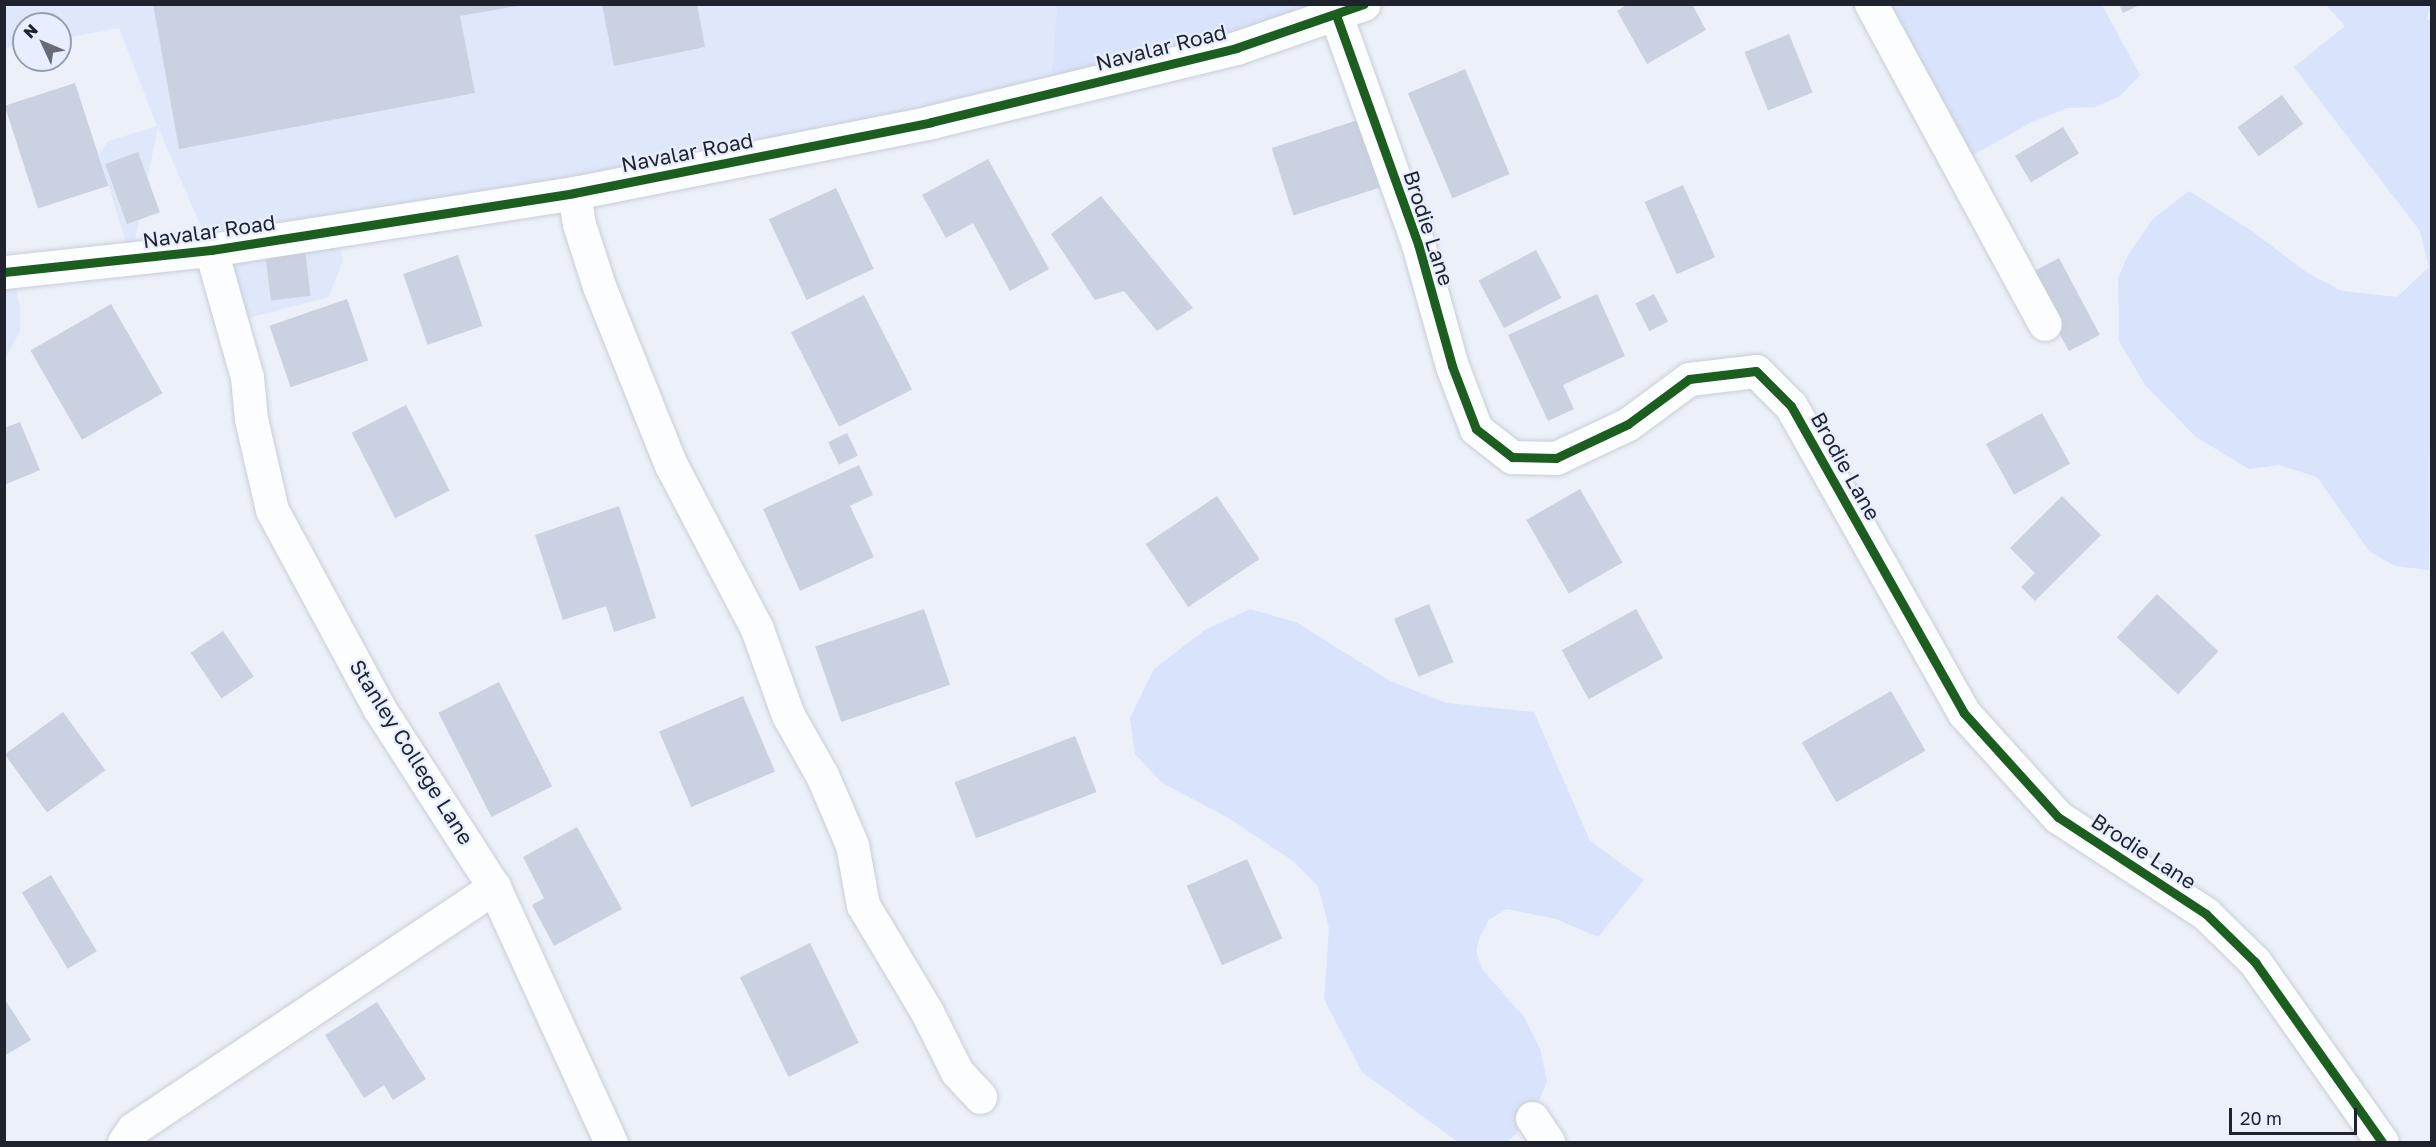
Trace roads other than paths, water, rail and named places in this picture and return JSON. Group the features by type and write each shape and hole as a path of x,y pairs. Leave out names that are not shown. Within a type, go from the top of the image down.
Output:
{"street":[{"path":"1871,4 2045,324"},
{"name":"Navalar Road","path":"4,272 211,250 574,193 931,122 1236,48 1350,10"},
{"name":"Brodie Lane","path":"1350,10 1452,366 1476,429 1512,457 1556,458 1628,424 1689,379 1756,371 1791,406 1964,713 2058,817 2206,914 2254,962 2382,1143"},
{"path":"574,193 579,224 599,286 671,465 756,629 788,715 822,775 852,845 863,905 927,1012 957,1072 980,1097"},
{"name":"Stanley College Lane","path":"211,250 247,377 251,418 272,510 379,708 494,887 611,1143"},
{"path":"124,1143 133,1129 494,887"}]}
